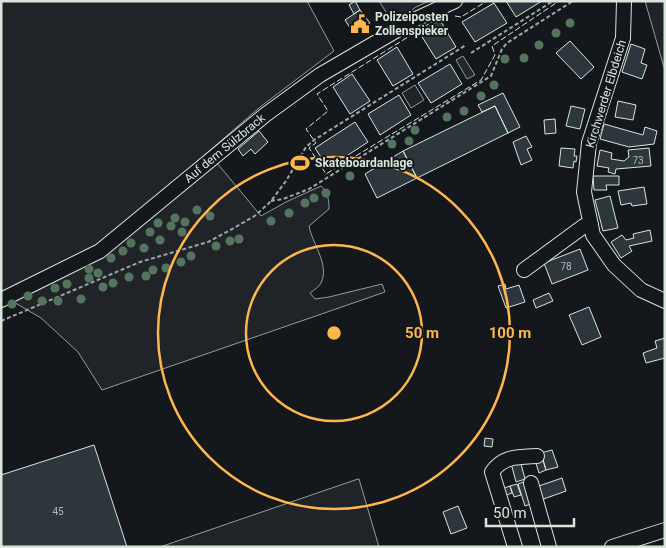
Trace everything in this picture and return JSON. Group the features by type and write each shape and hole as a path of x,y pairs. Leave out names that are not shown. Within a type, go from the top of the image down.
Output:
{"street":[{"name":"Auf dem Sülzbrack","path":"1,300 100,251 265,115 320,75 416,19 454,1"},
{"name":"Kirchwerder Elbdeich","path":"624,1 623,38 589,142 584,192 593,235 614,265 641,290 665,301"},
{"path":"524,270 584,226 591,225"},
{"path":"515,547 492,472 498,464 511,457 537,456"},
{"path":"531,484 549,547"},
{"path":"612,547 665,530"}],"path":[{"path":"471,53 553,1"},
{"path":"271,201 283,199 310,189 491,76 502,49 507,43 573,1"},
{"path":"1,321 140,262 216,238 256,215 271,201 286,181 306,146 466,45"}],"shaded area":[{"path":"1,1 307,1 334,51 260,107 96,249 1,293"},
{"path":"379,1 429,1 416,7 393,23"},
{"path":"645,1 665,1 665,71"},
{"path":"463,56 475,75 467,79 456,60"},
{"path":"415,85 424,100 411,108 402,93"},
{"path":"217,163 261,216 321,186 325,191 329,209 309,226 320,254 323,269 321,283 310,293 315,299 382,284 385,292 102,390 78,352 41,318 12,301 105,255"},
{"path":"358,479 379,547 160,547"}],"building":[{"path":"355,1 360,10 354,14 349,5"},
{"path":"506,1 542,1 516,17"},
{"path":"494,3 507,23 475,42 462,22"},
{"path":"360,10 370,23 354,34 345,20"},
{"path":"440,20 456,47 436,59 419,32"},
{"path":"570,41 594,67 581,79 556,53"},
{"path":"631,44 645,49 641,63 647,65 642,79 622,72"},
{"path":"397,47 413,74 393,86 377,60"},
{"path":"450,64 462,84 431,103 418,83"},
{"path":"352,74 370,101 350,114 333,87"},
{"path":"503,93 520,127 508,133 495,106 482,112 478,105"},
{"path":"399,95 411,115 380,135 368,114"},
{"path":"618,101 636,105 633,120 615,117"},
{"path":"495,106 508,133 417,178 403,151"},
{"path":"571,106 585,109 580,129 566,126"},
{"path":"555,119 556,133 545,134 544,120"},
{"path":"355,122 368,142 328,168 315,148"},
{"path":"604,124 643,135 645,127 657,131 654,144 629,147 600,139"},
{"path":"259,131 268,142 255,154 251,149 243,156 238,149"},
{"path":"526,136 532,147 527,149 532,160 521,165 513,142"},
{"path":"561,148 575,149 574,156 577,156 573,168 559,166"},
{"path":"649,148 651,166 616,169 615,174 608,172 609,168 597,166 600,150 612,153 611,159 624,161 629,157 628,150"},
{"path":"403,151 417,178 377,198 365,174"},
{"path":"593,176 619,176 619,185 606,185 607,190 594,190"},
{"path":"644,187 647,204 632,206 631,203 621,205 618,191"},
{"path":"610,196 618,228 603,231 595,200"},
{"path":"650,230 652,241 629,246 632,251 621,258 611,242 622,235 626,240 634,238 633,234"},
{"path":"580,249 588,270 552,284 544,263"},
{"path":"505,284 506,289 519,285 525,302 506,308 498,286"},
{"path":"549,293 553,301 536,308 533,300"},
{"path":"589,307 601,337 582,345 569,315"},
{"path":"665,338 665,358 646,363 643,353 657,348 655,341"},
{"path":"485,438 493,439 492,447 484,446"},
{"path":"94,445 127,547 1,547 1,475"},
{"path":"552,450 558,467 546,470 541,453"},
{"path":"542,457 546,470 539,473 535,460"},
{"path":"520,460 525,479 516,482 511,463"},
{"path":"562,478 566,491 538,501 533,488"},
{"path":"526,481 533,503 525,506 518,484"},
{"path":"517,484 521,495 514,497 510,486"},
{"path":"510,486 512,493 504,496 502,489"},
{"path":"458,506 467,528 451,534 443,512"}],"fence":[{"path":"455,16 461,17 487,1"},
{"path":"443,15 317,94 328,111 306,129 316,143 309,148 326,174 481,80 495,55 492,46 559,1"}],"place":[{"name":"Polizeiposten Zollenspieker","path":"360,24"},
{"name":"Skateboardanlage","path":"300,163"}]}
